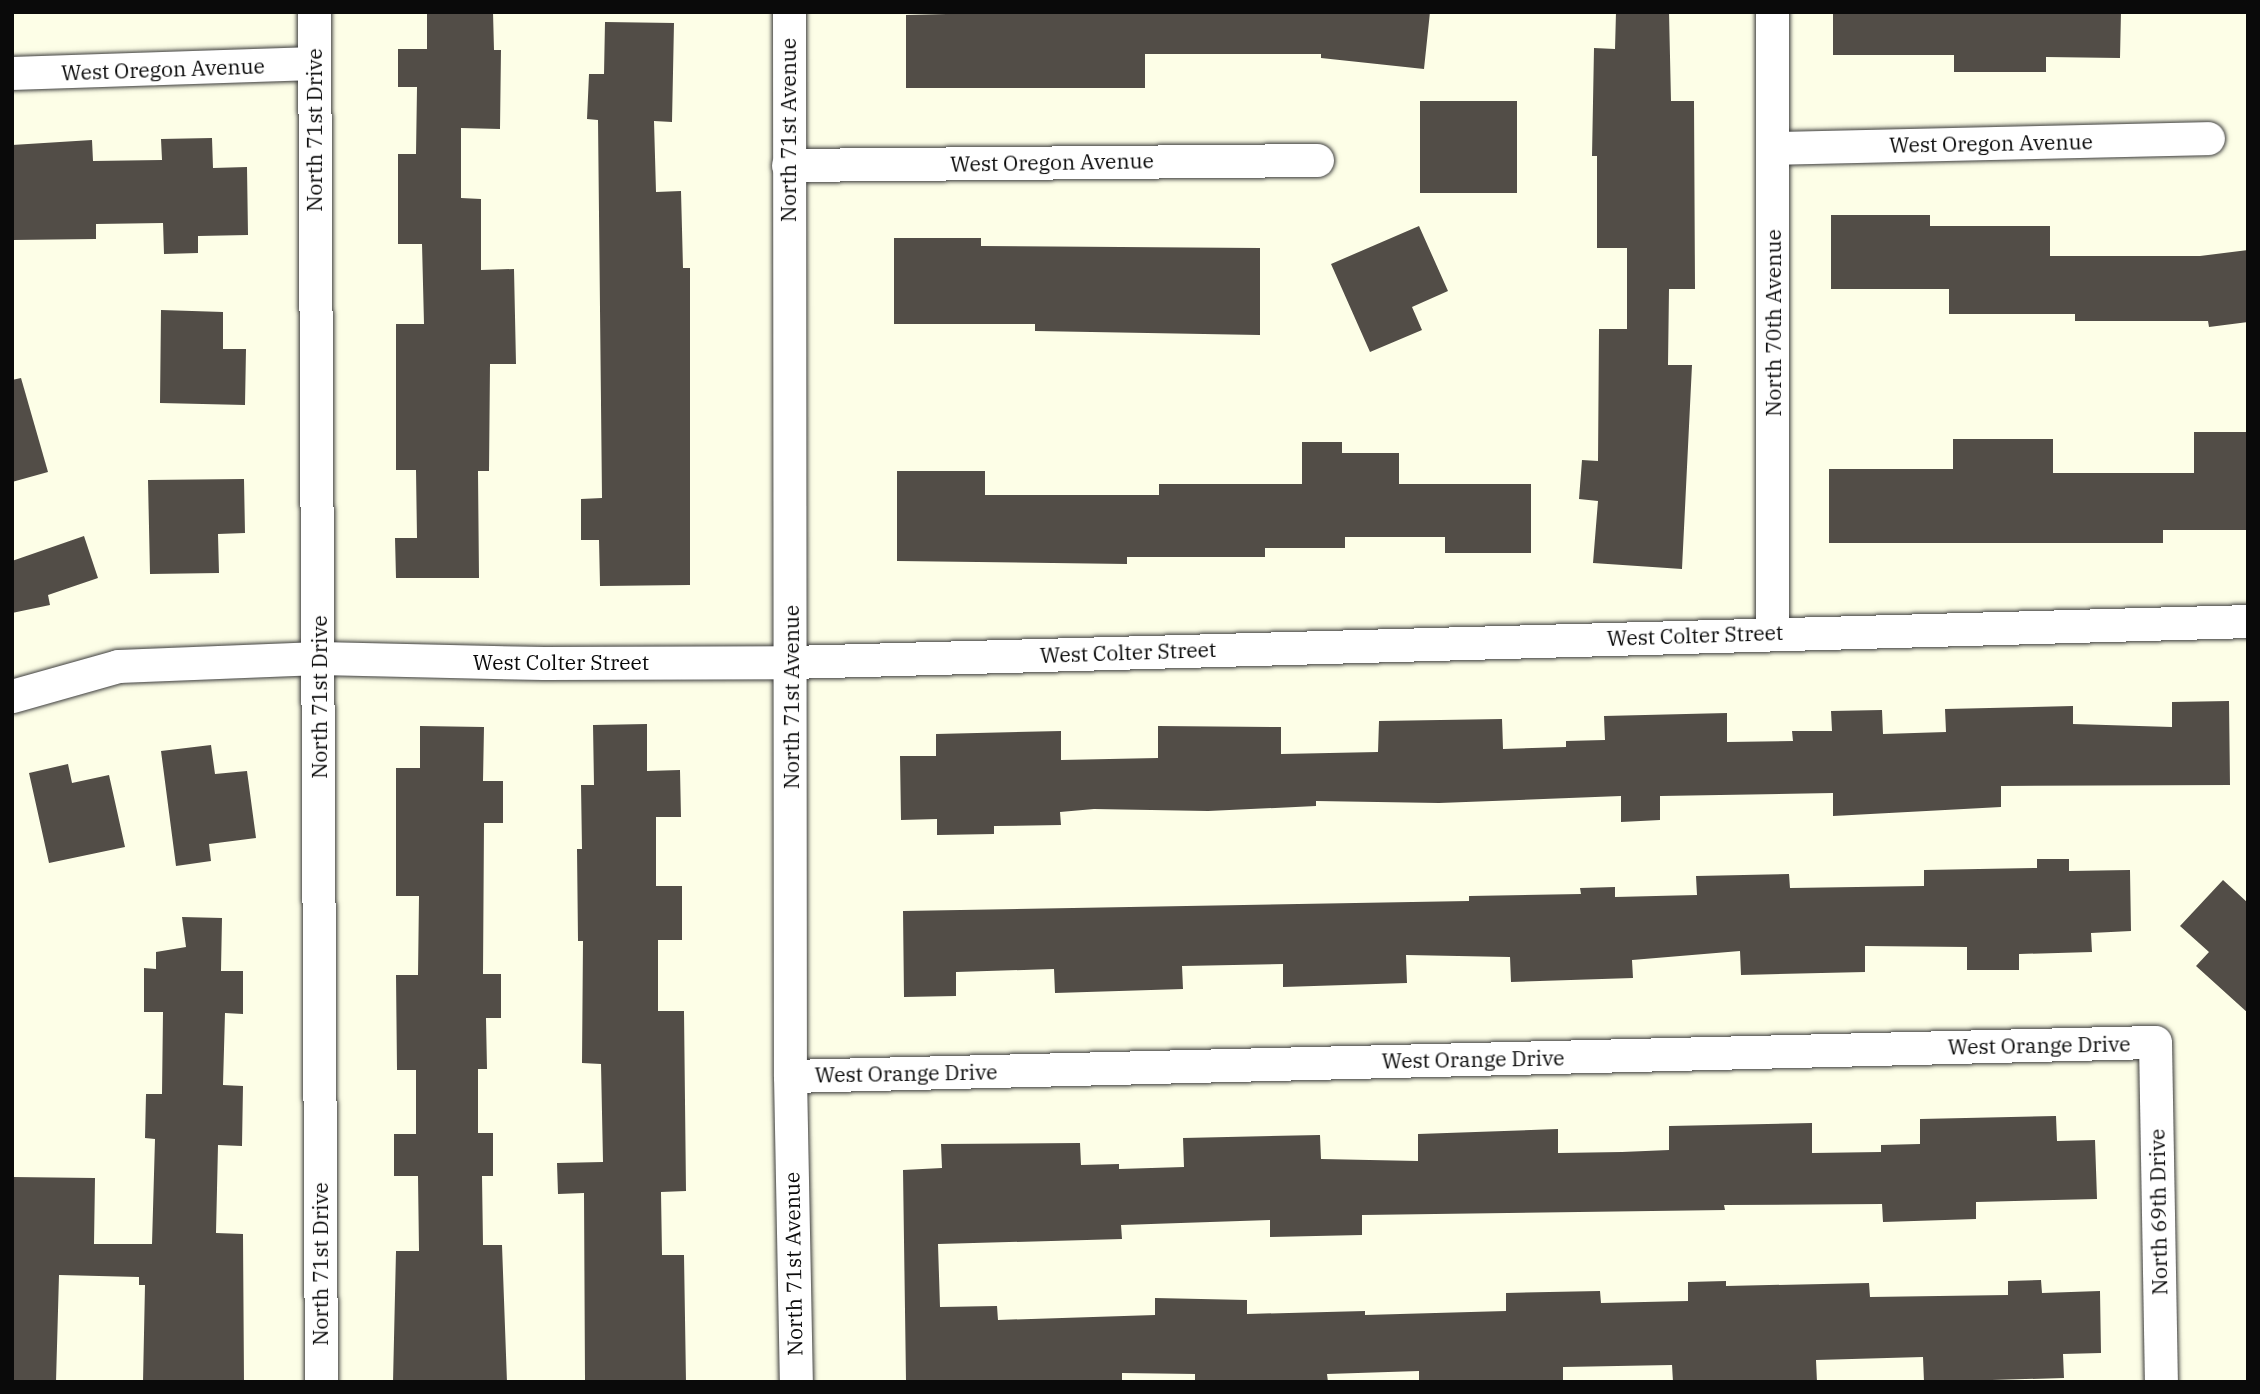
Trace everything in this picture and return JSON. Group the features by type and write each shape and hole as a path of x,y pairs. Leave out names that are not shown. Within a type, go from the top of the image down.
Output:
{"street":[{"name":"North 71st Drive","path":"314,12 321,1382"},
{"name":"North 71st Avenue","path":"789,12 790,1076 796,1382"},
{"name":"North 70th Avenue","path":"1772,12 1772,633"},
{"name":"West Oregon Avenue","path":"12,73 313,63"},
{"name":"West Oregon Avenue","path":"1773,148 2208,138"},
{"name":"West Oregon Avenue","path":"788,165 1317,160"},
{"name":"West Colter Street","path":"12,696 118,666 319,658 544,663 791,662 2248,621"},
{"name":"West Orange Drive","path":"790,1076 2155,1042"},
{"name":"North 69th Drive","path":"2155,1042 2161,1382"}],"building":[{"path":"427,12 493,12 494,50 501,50 500,129 461,128 461,198 481,199 481,270 514,269 516,364 490,364 489,471 478,471 479,578 396,578 395,538 417,538 416,470 396,470 396,324 424,324 422,244 398,244 398,154 416,154 417,87 398,87 398,49 427,49"},
{"path":"1033,12 1430,12 1424,69 1321,58 1321,54 1145,54 1145,88 906,88 906,15"},
{"path":"1616,12 1669,12 1671,101 1694,101 1695,289 1669,289 1668,365 1692,365 1682,569 1593,563 1598,501 1579,499 1582,460 1598,461 1599,329 1627,329 1627,248 1597,248 1597,156 1592,156 1594,48 1615,49"},
{"path":"1833,12 2121,12 2120,58 2046,57 2046,72 1954,72 1954,55 1833,55"},
{"path":"605,22 674,23 672,122 654,121 656,192 681,191 683,268 690,268 690,585 600,586 599,540 581,540 581,499 602,498 598,120 587,119 589,74 604,74"},
{"path":"1420,101 1517,101 1517,193 1420,193"},
{"path":"212,138 213,168 247,167 248,235 198,236 198,253 164,254 163,223 96,224 96,239 12,240 12,145 92,140 93,161 162,160 161,139"},
{"path":"1831,215 1930,215 1930,226 2050,226 2050,256 2200,256 2248,250 2248,322 2209,327 2208,321 2075,321 2075,314 1949,314 1949,289 1831,289"},
{"path":"1419,226 1448,291 1412,307 1422,330 1370,352 1331,264"},
{"path":"894,238 981,238 981,246 1260,248 1260,335 1035,331 1035,324 894,324"},
{"path":"161,310 223,312 223,349 246,349 245,405 160,403"},
{"path":"21,378 48,472 12,482 12,380"},
{"path":"2194,432 2248,432 2248,530 2163,530 2163,543 1829,543 1829,469 1953,469 1953,439 2053,439 2053,473 2194,473"},
{"path":"1302,442 1342,442 1342,453 1399,453 1399,484 1531,484 1531,553 1445,553 1445,537 1345,537 1345,548 1265,548 1265,557 1127,557 1127,564 897,561 897,471 985,471 985,495 1159,495 1159,484 1302,484"},
{"path":"244,479 245,533 218,534 219,573 150,574 148,480"},
{"path":"84,536 98,578 48,595 50,605 12,613 12,561"},
{"path":"2229,701 2230,785 2001,786 2001,807 1833,816 1833,793 1660,796 1660,820 1621,822 1621,796 1439,803 1316,801 1316,806 1208,811 1094,809 1060,812 1061,825 994,826 994,834 937,835 937,819 901,820 900,756 936,756 936,734 1061,731 1061,760 1158,758 1158,726 1281,727 1281,754 1378,752 1379,721 1502,719 1503,749 1566,747 1566,741 1605,740 1604,716 1727,713 1727,742 1793,741 1792,731 1832,731 1831,711 1882,710 1883,734 1946,732 1945,709 2073,706 2073,724 2172,727 2172,702"},
{"path":"647,724 647,771 680,770 681,817 656,817 656,886 682,886 682,940 658,940 658,1011 684,1011 686,1191 661,1192 662,1255 684,1255 686,1382 585,1382 584,1193 558,1194 557,1163 603,1162 601,1064 582,1063 583,941 578,941 577,849 582,849 581,785 594,785 593,725"},
{"path":"420,726 484,727 483,781 503,781 503,823 484,823 483,974 501,974 501,1018 486,1018 487,1069 478,1069 478,1133 493,1133 493,1176 482,1176 483,1245 502,1245 507,1382 393,1382 396,1251 419,1251 418,1176 394,1176 394,1134 416,1134 416,1070 397,1070 396,975 418,975 419,896 396,896 396,768 420,768"},
{"path":"211,745 215,774 247,771 256,838 209,844 211,861 176,866 161,751"},
{"path":"68,764 72,783 109,775 125,847 49,863 29,773"},
{"path":"2037,859 2069,859 2069,871 2130,870 2131,931 2091,933 2092,952 2019,954 2019,970 1967,970 1967,947 1865,946 1865,972 1741,975 1740,951 1632,960 1633,978 1511,982 1510,957 1406,955 1407,983 1283,987 1283,964 1182,966 1183,989 1055,993 1054,969 956,972 956,996 904,997 903,911 1469,901 1469,896 1581,894 1580,888 1615,887 1615,897 1697,895 1696,876 1789,874 1790,888 1924,886 1924,870 2037,868"},
{"path":"2223,880 2248,903 2248,1013 2196,966 2209,952 2180,926"},
{"path":"182,917 222,918 221,971 243,971 243,1014 225,1013 223,1085 243,1086 242,1146 218,1145 216,1233 243,1234 244,1382 143,1382 145,1285 139,1285 139,1277 59,1275 56,1382 12,1382 12,1177 95,1178 94,1244 152,1244 155,1139 145,1138 146,1094 162,1094 163,1012 144,1012 144,968 156,969 156,952 186,947"},
{"path":"2056,1116 2057,1141 2095,1140 2097,1199 1976,1202 1976,1219 1883,1222 1882,1204 1724,1205 1725,1210 1362,1215 1362,1235 1270,1237 1270,1220 1121,1225 1122,1239 938,1244 940,1307 997,1306 998,1320 1155,1315 1155,1298 1247,1300 1247,1314 1365,1311 1365,1315 1506,1311 1506,1293 1600,1291 1601,1303 1688,1301 1688,1282 1726,1281 1726,1286 1869,1283 1870,1297 2008,1295 2008,1281 2041,1280 2042,1293 2100,1291 2101,1353 2063,1354 2064,1378 1924,1382 1923,1357 1816,1360 1817,1382 1673,1382 1672,1365 1563,1367 1563,1382 1419,1382 1419,1371 1327,1374 1328,1382 1195,1382 1195,1374 1122,1373 1122,1380 1085,1382 906,1381 903,1170 942,1168 941,1144 1080,1143 1081,1165 1119,1164 1119,1169 1184,1167 1183,1138 1320,1135 1321,1159 1418,1161 1418,1134 1558,1129 1558,1153 1622,1152 1669,1150 1669,1126 1812,1123 1812,1153 1881,1152 1881,1145 1920,1144 1920,1119"}]}
